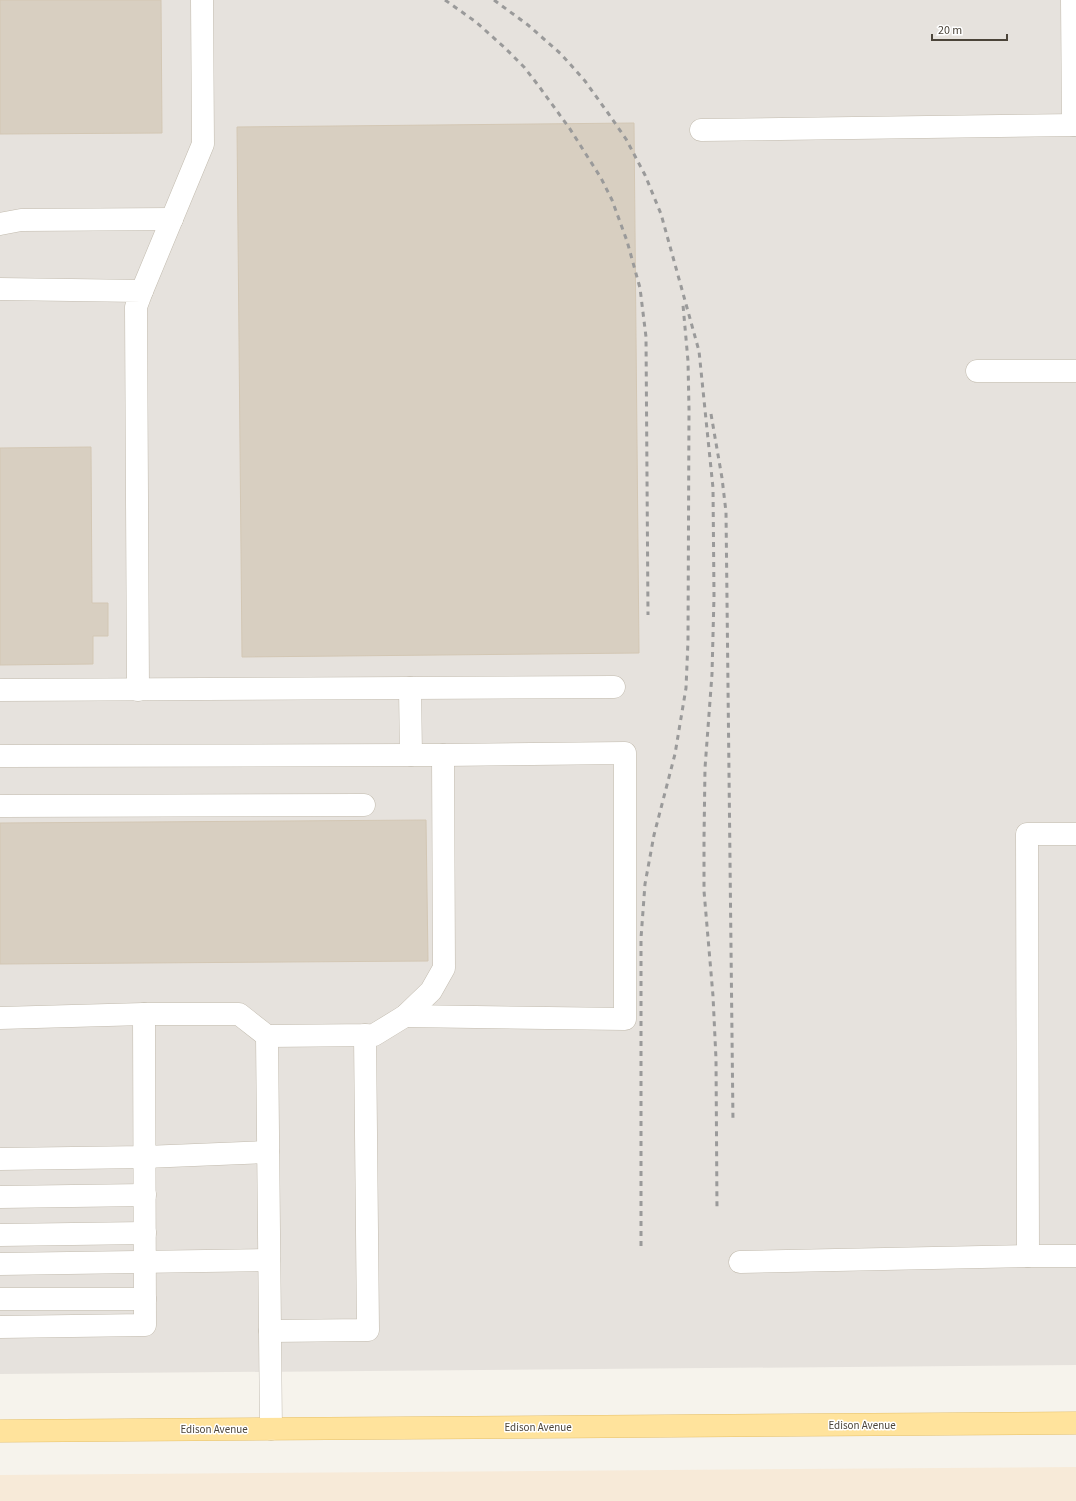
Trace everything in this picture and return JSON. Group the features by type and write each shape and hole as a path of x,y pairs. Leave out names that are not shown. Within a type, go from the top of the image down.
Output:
{"main road":[{"name":"Edison Avenue","path":"0,1431 1076,1423"}],"lane":[{"path":"138,690 136,307 203,144 202,0"},
{"path":"701,130 1075,125 1072,0"},
{"path":"0,224 21,220 172,219"},
{"path":"0,289 142,291"},
{"path":"977,371 1076,371"},
{"path":"0,690 614,687"},
{"path":"410,688 411,755"},
{"path":"0,756 625,753 625,1019 405,1016"},
{"path":"0,1018 144,1014 239,1014 267,1036 374,1035 405,1016 431,991 444,968 443,755"},
{"path":"0,806 364,804"},
{"path":"1028,1256 1027,834 1076,834"},
{"path":"0,1326 146,1325 144,1014"},
{"path":"270,1331 368,1330 365,1035"},
{"path":"267,1036 271,1429"},
{"path":"0,1159 145,1157 268,1152"},
{"path":"0,1197 145,1195"},
{"path":"0,1235 145,1234"},
{"path":"740,1262 1076,1256"},
{"path":"0,1264 269,1260"},
{"path":"0,1299 146,1299"}],"shaded area":[{"path":"0,0 1076,0 1076,1365 0,1374"},
{"path":"1076,1467 1076,1501 0,1501 0,1475"}],"building":[{"path":"0,0 161,0 162,133 0,134"},
{"path":"634,123 639,653 242,657 237,127"},
{"path":"91,447 92,603 108,603 108,636 93,636 93,664 0,665 0,448"},
{"path":"426,820 428,961 0,964 0,823"}],"railway":[{"path":"445,0 476,22 505,48 524,67 538,85 570,129 601,178 612,200 627,241 640,288 646,337 648,615"},
{"path":"494,0 528,25 561,54 585,81 626,139 645,175 661,214 699,351 713,488 714,596 712,674 705,768 704,891 713,996 716,1059 717,1211"},
{"path":"641,1246 641,938 645,884 654,835 675,754 686,688 688,641 689,409 688,361 683,305"},
{"path":"711,414 726,512 733,1122"}]}
